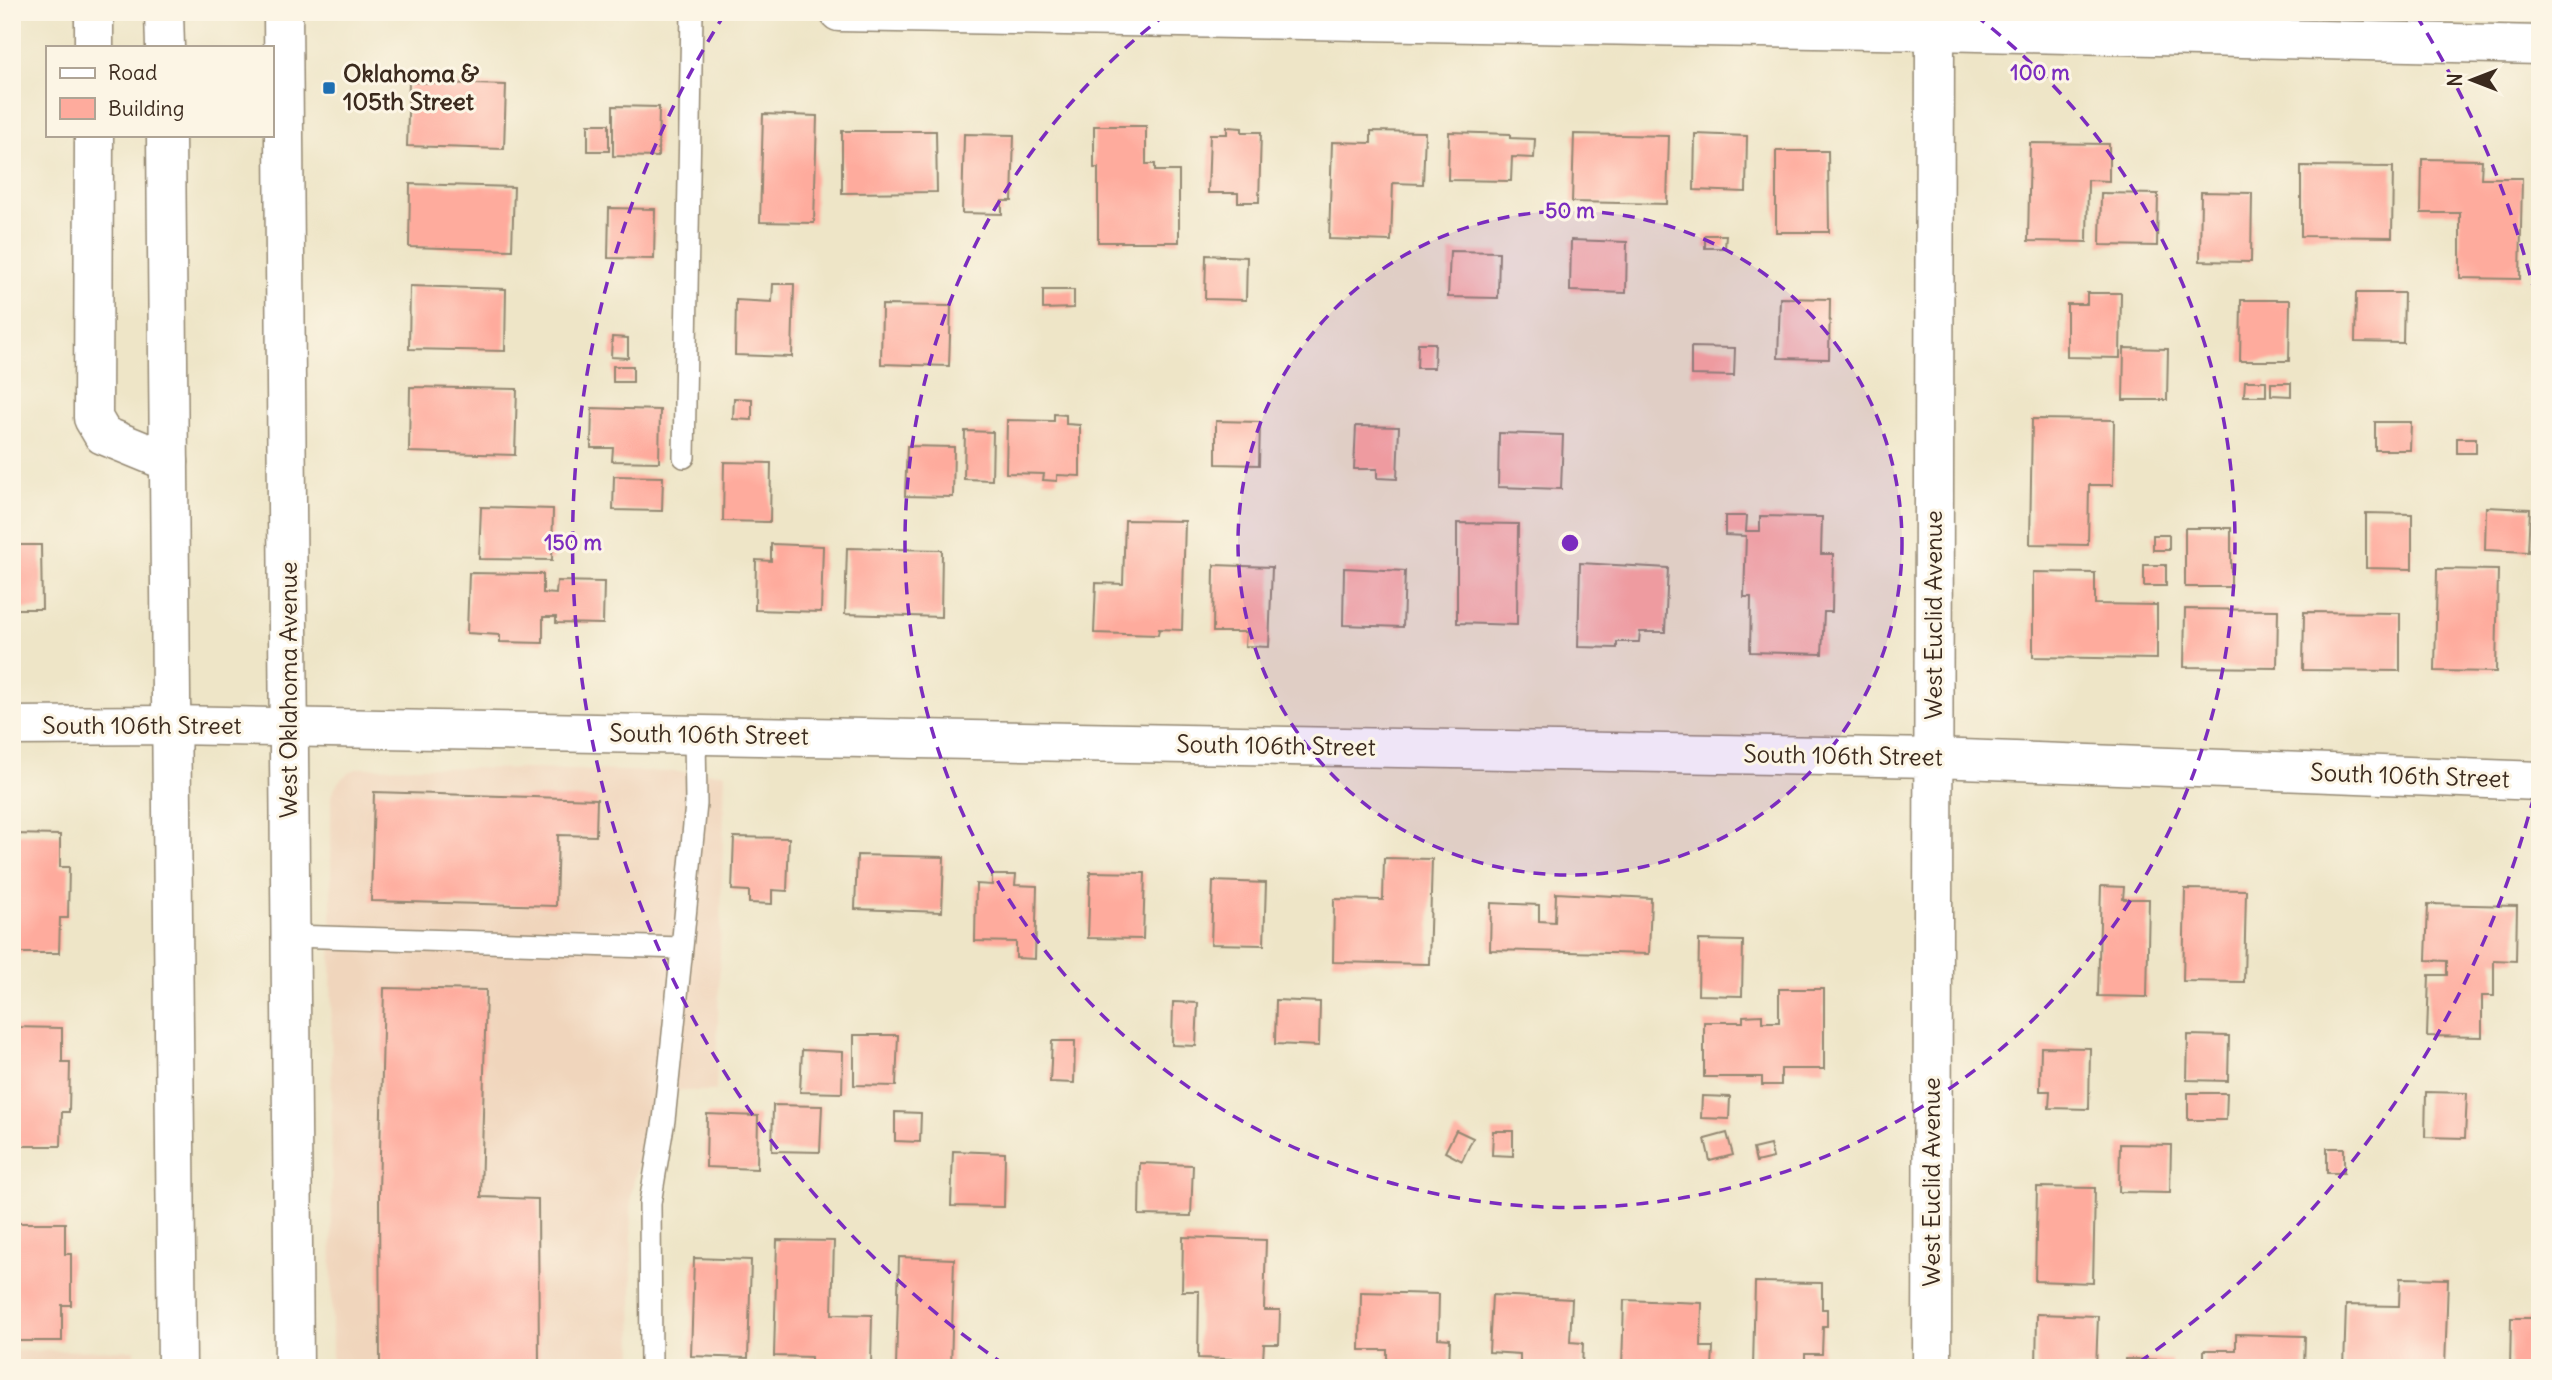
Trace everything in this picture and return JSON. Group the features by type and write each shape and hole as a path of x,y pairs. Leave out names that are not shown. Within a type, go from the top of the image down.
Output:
{"street":[{"path":"94,12 94,46"},
{"path":"164,12 165,46"},
{"name":"West Oklahoma Avenue","path":"283,12 294,1368"},
{"path":"839,12 1914,24 2540,45"},
{"name":"West Euclid Avenue","path":"1914,24 1934,758 1932,1368"},
{"path":"94,136 93,418 103,435 169,462"},
{"path":"166,136 177,1368"},
{"name":"South 106th Street","path":"12,726 171,725 1934,758 2540,780"}],"lane":[{"path":"684,457 692,12"},
{"path":"651,1368 650,1203 664,1120 696,804 695,735"},
{"path":"291,936 682,948"}],"shaded area":[{"path":"359,768 725,773 716,1091 655,1091 631,1194 633,1368 332,1368 331,795 339,781"},
{"path":"134,1350 134,1368 12,1368 12,1351"}],"building":[{"path":"409,82 506,85 504,149 407,146"},
{"path":"613,106 659,107 658,157 613,156"},
{"path":"763,114 817,116 814,223 760,222"},
{"path":"588,124 609,124 609,151 588,151"},
{"path":"1094,126 1146,126 1146,164 1155,164 1155,171 1179,171 1179,242 1098,242 1098,168 1094,168"},
{"path":"1227,127 1242,128 1242,132 1261,132 1259,202 1238,202 1238,193 1208,193 1210,134 1227,134"},
{"path":"842,131 936,131 937,192 842,193"},
{"path":"1371,131 1425,132 1423,184 1393,183 1391,241 1329,239 1332,142 1371,143"},
{"path":"1449,132 1510,134 1510,138 1535,139 1534,158 1512,157 1511,181 1448,180"},
{"path":"964,134 1014,135 1012,201 1002,201 1002,214 962,213"},
{"path":"1574,134 1669,136 1667,204 1572,202"},
{"path":"1695,134 1747,136 1746,192 1694,190"},
{"path":"2030,143 2109,144 2109,181 2088,180 2087,242 2028,241"},
{"path":"1776,151 1828,151 1829,232 1776,232"},
{"path":"2422,159 2482,160 2481,178 2522,178 2520,279 2460,278 2460,213 2421,213"},
{"path":"2301,166 2393,167 2392,237 2301,236"},
{"path":"410,184 514,187 512,250 409,247"},
{"path":"2201,192 2252,193 2251,262 2200,261"},
{"path":"2101,193 2158,194 2157,246 2100,245"},
{"path":"609,208 655,209 654,259 608,258"},
{"path":"1705,235 1726,235 1725,248 1705,248"},
{"path":"1571,240 1627,242 1626,293 1570,291"},
{"path":"1450,251 1499,252 1498,298 1448,297"},
{"path":"1206,255 1247,257 1246,300 1205,299"},
{"path":"773,284 794,284 792,357 735,355 736,300 772,302"},
{"path":"410,286 506,289 505,351 409,349"},
{"path":"1043,290 1074,290 1074,308 1043,309"},
{"path":"2087,293 2121,293 2120,358 2067,357 2067,304 2087,304"},
{"path":"2356,293 2404,293 2403,343 2355,342"},
{"path":"1780,298 1830,299 1829,359 1778,358"},
{"path":"2241,300 2290,300 2289,361 2240,361"},
{"path":"882,305 951,306 949,366 881,364"},
{"path":"612,337 628,338 628,358 611,357"},
{"path":"1418,343 1435,343 1434,368 1417,368"},
{"path":"1691,347 1735,348 1734,376 1691,375"},
{"path":"2124,348 2168,349 2167,400 2123,400"},
{"path":"613,366 633,366 633,382 613,382"},
{"path":"2245,381 2266,381 2266,396 2244,396"},
{"path":"2271,383 2291,383 2291,396 2271,395"},
{"path":"410,387 517,389 515,455 409,452"},
{"path":"734,398 752,399 752,420 733,419"},
{"path":"592,408 660,410 659,462 612,461 613,448 591,448"},
{"path":"1054,414 1066,415 1066,424 1080,425 1080,476 1057,475 1057,481 1043,480 1044,474 1006,473 1007,420 1054,421"},
{"path":"2032,419 2114,420 2113,485 2089,485 2088,545 2030,544"},
{"path":"1216,421 1260,422 1259,465 1216,464"},
{"path":"2375,422 2411,422 2410,450 2375,450"},
{"path":"1356,426 1399,427 1397,479 1377,478 1377,469 1354,469"},
{"path":"965,431 993,432 992,480 964,479"},
{"path":"1499,433 1563,435 1561,489 1498,487"},
{"path":"2457,438 2476,438 2476,453 2457,453"},
{"path":"907,446 954,447 953,497 905,496"},
{"path":"724,462 771,463 770,522 723,521"},
{"path":"614,476 663,477 662,511 613,510"},
{"path":"481,507 553,509 552,560 479,559"},
{"path":"2486,507 2530,509 2528,552 2485,550"},
{"path":"2366,513 2412,514 2412,569 2366,568"},
{"path":"1725,516 1747,516 1746,531 1760,531 1760,516 1822,517 1821,554 1833,554 1832,612 1824,612 1822,654 1750,652 1751,597 1744,597 1746,536 1725,535"},
{"path":"1125,520 1185,521 1182,630 1159,629 1158,635 1094,633 1096,583 1123,584"},
{"path":"1457,523 1518,524 1517,625 1457,623"},
{"path":"2185,528 2231,528 2231,587 2185,587"},
{"path":"2153,535 2169,535 2169,550 2153,550"},
{"path":"771,544 823,546 821,612 755,610 756,560 771,561"},
{"path":"12,545 41,545 42,609 12,609"},
{"path":"847,548 942,550 941,617 845,614"},
{"path":"1580,563 1668,568 1665,632 1640,632 1639,642 1617,642 1617,648 1578,647"},
{"path":"1214,565 1272,567 1269,647 1245,646 1246,632 1213,632"},
{"path":"2144,565 2166,565 2166,586 2144,586"},
{"path":"1344,568 1405,571 1403,627 1343,625"},
{"path":"2437,569 2498,570 2496,672 2435,671"},
{"path":"2033,572 2095,573 2095,604 2157,605 2157,659 2033,657"},
{"path":"469,573 543,574 543,593 556,594 557,581 604,582 603,624 556,623 556,617 543,617 543,643 500,642 500,635 467,633"},
{"path":"2185,609 2278,610 2277,668 2184,667"},
{"path":"2304,612 2400,613 2400,671 2303,670"},
{"path":"374,792 597,799 596,836 558,835 556,906 371,901"},
{"path":"12,834 60,835 60,867 69,867 68,918 60,918 59,953 12,953"},
{"path":"734,837 789,838 787,891 772,890 772,904 749,903 749,891 732,890"},
{"path":"857,855 944,857 942,912 855,909"},
{"path":"1384,858 1432,859 1429,964 1333,962 1334,899 1383,900"},
{"path":"1090,872 1145,873 1143,939 1088,938"},
{"path":"992,875 1016,875 1015,885 1037,886 1035,959 1016,958 1016,942 975,941 976,884 992,885"},
{"path":"1213,881 1266,883 1264,945 1211,944"},
{"path":"2101,886 2124,887 2123,899 2149,899 2147,997 2098,996"},
{"path":"2185,889 2246,890 2244,982 2183,981"},
{"path":"1556,893 1651,898 1649,954 1490,950 1491,903 1539,905 1539,921 1555,922"},
{"path":"2428,904 2517,906 2516,961 2494,960 2494,996 2482,996 2482,1037 2427,1036 2429,975 2447,975 2447,961 2426,960"},
{"path":"1699,940 1743,941 1742,996 1698,995"},
{"path":"384,988 486,990 481,1197 538,1199 539,1368 380,1368 379,1194"},
{"path":"1779,989 1824,989 1824,1069 1781,1069 1781,1085 1762,1085 1762,1077 1704,1077 1704,1022 1743,1022 1743,1016 1762,1015 1762,1022 1779,1022"},
{"path":"1276,1000 1320,1002 1319,1046 1275,1044"},
{"path":"1173,1002 1198,1003 1196,1046 1172,1045"},
{"path":"12,1027 62,1028 62,1062 70,1062 69,1112 62,1112 61,1146 12,1146"},
{"path":"854,1035 898,1035 896,1086 854,1085"},
{"path":"2188,1035 2229,1036 2228,1081 2187,1080"},
{"path":"1052,1041 1075,1041 1074,1083 1050,1082"},
{"path":"2041,1047 2090,1048 2089,1109 2049,1108 2050,1091 2040,1091"},
{"path":"802,1050 843,1052 842,1093 800,1092"},
{"path":"2426,1092 2467,1093 2465,1138 2425,1137"},
{"path":"2188,1093 2227,1093 2226,1120 2188,1120"},
{"path":"1702,1096 1730,1097 1729,1119 1701,1118"},
{"path":"773,1105 822,1106 820,1152 772,1151"},
{"path":"895,1112 921,1113 920,1142 895,1141"},
{"path":"707,1114 758,1116 757,1169 706,1167"},
{"path":"1456,1130 1473,1138 1462,1161 1445,1152"},
{"path":"1493,1131 1513,1131 1513,1156 1492,1155"},
{"path":"1727,1133 1733,1155 1710,1161 1705,1139"},
{"path":"2120,1144 2171,1145 2170,1193 2119,1192"},
{"path":"1770,1145 1773,1158 1756,1162 1753,1149"},
{"path":"2327,1148 2344,1148 2344,1173 2327,1173"},
{"path":"953,1151 1005,1153 1004,1207 951,1206"},
{"path":"1140,1163 1193,1165 1191,1216 1139,1215"},
{"path":"2037,1187 2095,1188 2093,1283 2035,1281"},
{"path":"12,1223 65,1223 65,1254 71,1254 71,1305 62,1305 62,1341 12,1341"},
{"path":"1183,1237 1266,1240 1264,1310 1280,1310 1279,1344 1264,1344 1263,1360 1198,1358 1199,1291 1182,1291"},
{"path":"777,1240 834,1241 832,1314 872,1315 871,1368 811,1368 811,1357 774,1356"},
{"path":"899,1257 954,1259 951,1368 896,1368"},
{"path":"694,1258 751,1260 748,1358 691,1356"},
{"path":"2400,1278 2448,1279 2445,1368 2344,1368 2346,1305 2399,1306"},
{"path":"1755,1282 1822,1283 1822,1309 1827,1309 1827,1326 1823,1326 1822,1354 1805,1354 1805,1368 1753,1368"},
{"path":"1361,1292 1439,1294 1438,1338 1450,1339 1449,1368 1406,1368 1406,1364 1387,1364 1387,1350 1360,1350"},
{"path":"1492,1295 1572,1299 1570,1342 1583,1343 1582,1368 1520,1368 1520,1354 1489,1352"},
{"path":"1624,1300 1702,1303 1701,1347 1713,1347 1712,1368 1622,1368"},
{"path":"2037,1314 2098,1316 2096,1368 2036,1368"},
{"path":"2511,1318 2540,1318 2540,1368 2510,1368"},
{"path":"2236,1334 2305,1336 2304,1368 2204,1368 2204,1350 2236,1350"},
{"path":"2125,1359 2171,1360 2171,1368 2125,1368"}],"place":[{"name":"Oklahoma & 105th Street","path":"329,88"}]}
